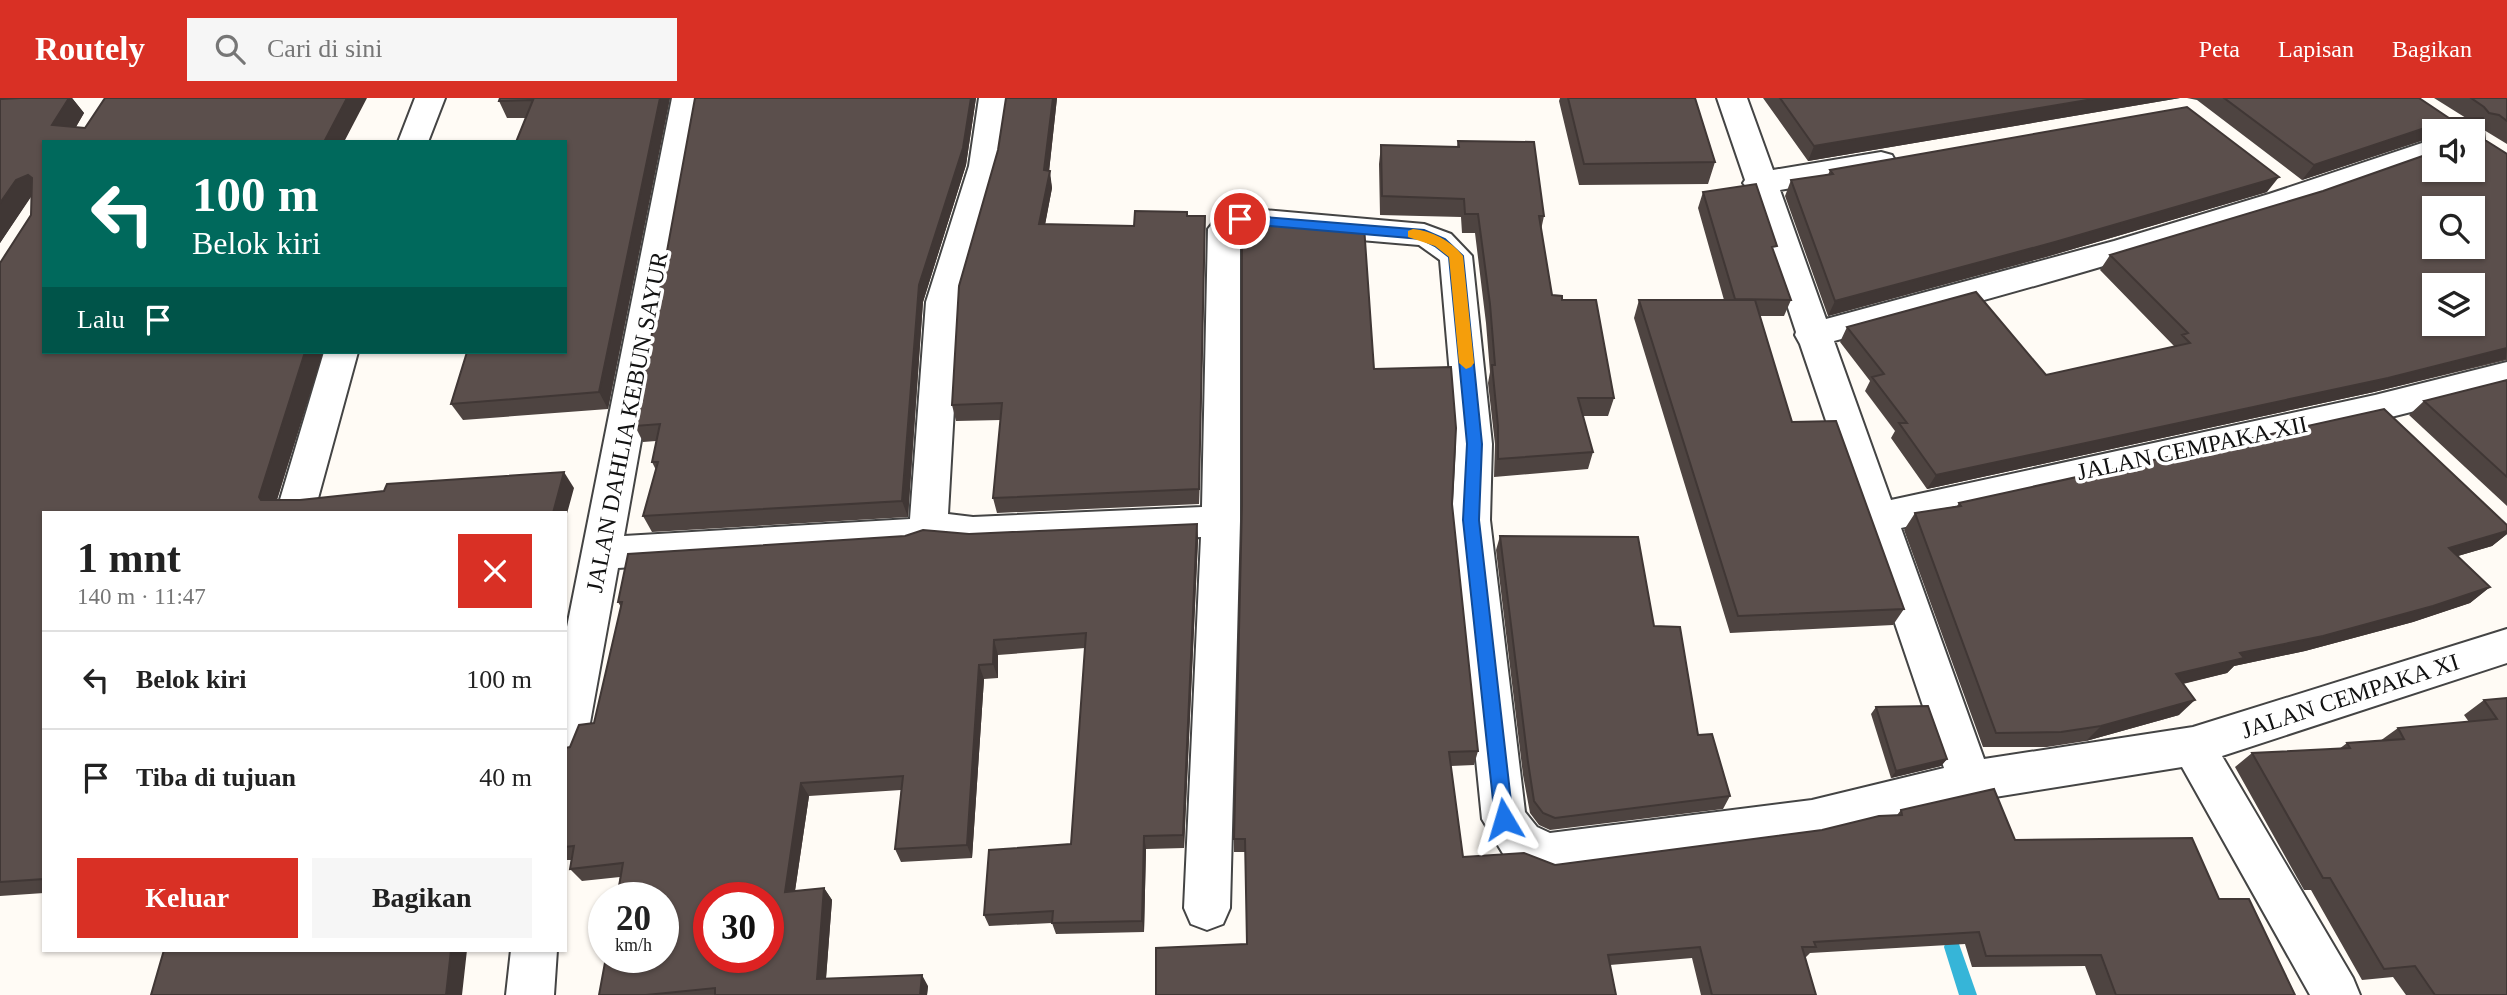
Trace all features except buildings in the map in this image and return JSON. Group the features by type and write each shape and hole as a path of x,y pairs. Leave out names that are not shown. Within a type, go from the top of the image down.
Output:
{"street":[{"path":"414,140 430,98"},
{"name":"JALAN DAHLIA KEBUN SAYUR","path":"567,735 687,98"},
{"path":"928,528 943,302 984,166 994,98"},
{"path":"1732,98 1759,183 1969,781"},
{"path":"1812,335 2065,268 2299,197 2422,153"},
{"path":"1759,183 1909,158"},
{"path":"2267,173 2299,197"},
{"name":"JALAN CEMPAKA XI","path":"1222,521 1224,229 1240,219 1424,235 1440,242 1456,256 1474,444 1471,520 1504,819 1521,842 1549,854 1798,822 1969,781 2193,746 2507,646"},
{"path":"296,511 340,354"},
{"name":"JALAN CEMPAKA XII","path":"1876,518 2375,408 2507,375"},
{"path":"2375,408 2406,437"},
{"path":"603,553 910,534 928,528 973,531 1222,521 1207,908"},
{"path":"2193,746 2336,995"},
{"path":"530,995 534,952"}],"waterway":[{"path":"1952,947 1968,995"}],"slow traffic":[{"path":"1413,234 1424,235 1440,242 1456,256 1466,363"}],"route":[{"path":"1240,219 1424,235 1440,242 1456,256 1474,444 1471,520 1504,819"}]}
